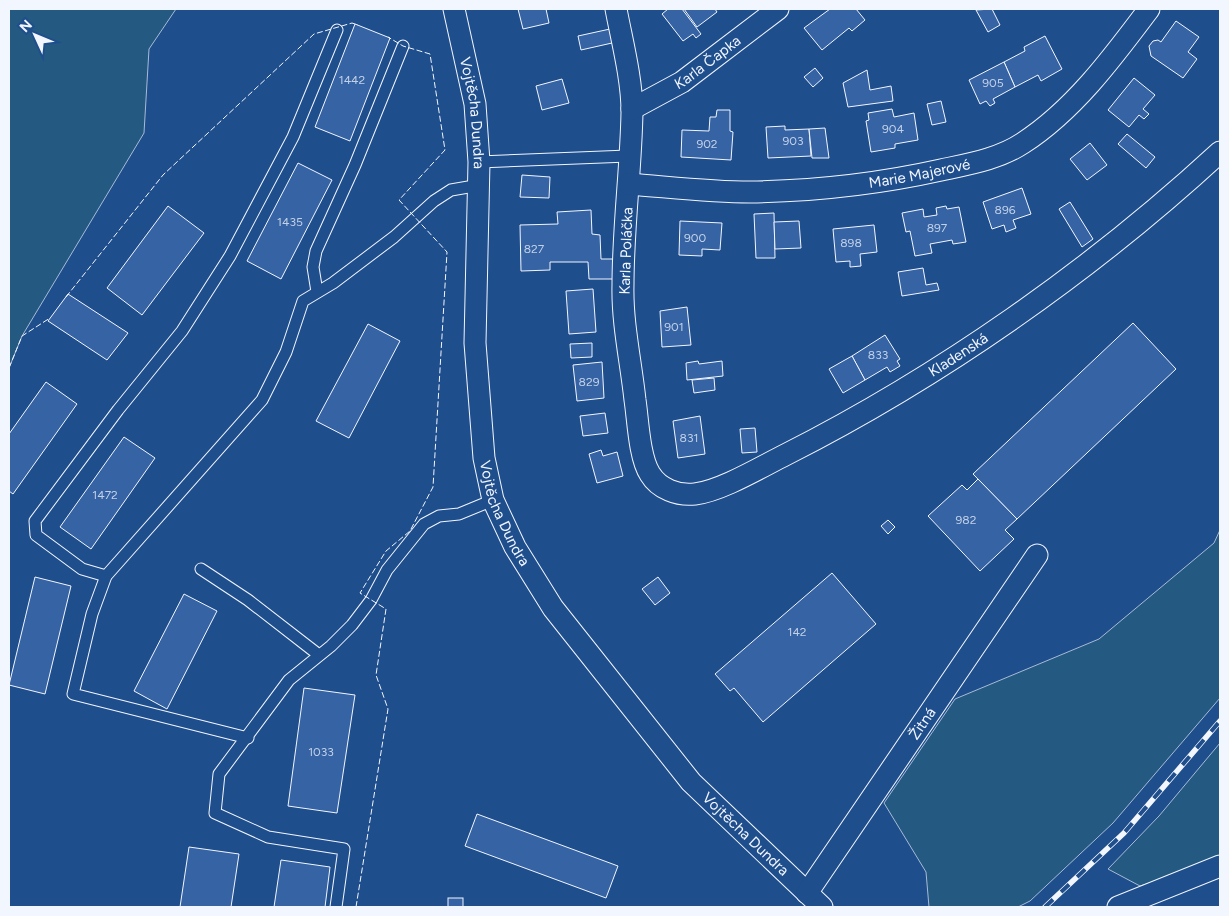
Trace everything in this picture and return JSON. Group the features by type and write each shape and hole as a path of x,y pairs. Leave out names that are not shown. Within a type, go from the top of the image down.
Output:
{"street":[{"name":"Vojtěcha Dundra","path":"454,9 475,104 480,185 475,343 482,440 493,500 515,547 553,608 690,782 822,907"},
{"name":"Karla Poláčka","path":"616,9 632,109 622,287 643,454 649,473 663,487"},
{"name":"Karla Čapka","path":"632,109 682,82 778,9"},
{"name":"Marie Majerové","path":"629,184 748,192 813,190 911,176 980,162 1021,145 1042,130 1088,84 1118,50 1149,9"},
{"name":"Kladenská","path":"663,487 679,494 697,494 738,478 843,426 935,370 1059,284 1174,195 1220,152"},
{"name":"Žitná","path":"807,893 1037,555"},
{"path":"1118,907 1220,866"}],"lane":[{"path":"106,576 82,569 36,534 35,521 118,410 182,331 230,256 293,137 337,30"},
{"path":"317,292 313,268 316,251 355,165 403,46"},
{"path":"479,162 628,156"},
{"path":"248,738 73,694 92,614 106,576 262,400 286,352 303,300 394,237 434,201 452,190 480,185"},
{"path":"336,907 344,849 268,837 215,813 219,774 248,738 289,680 352,625 371,600 387,570 424,524 439,516 459,514 493,500"},
{"path":"201,569 248,600 319,655"}],"shaded area":[{"path":"9,9 176,9 149,49 144,133 22,336 9,368"},
{"path":"1220,530 1220,698 1113,823 1030,901 1018,907 929,907 926,872 884,803 955,699 1099,639 1214,543"},
{"path":"1220,743 1220,861 1140,886 1108,869 1159,816"}],"building":[{"path":"518,9 546,9 549,23 523,29"},
{"path":"668,9 682,9 701,34 696,38 693,34 683,41 662,14"},
{"path":"684,9 715,9 717,12 697,27"},
{"path":"830,9 856,9 865,20 852,31 849,28 822,50 804,28"},
{"path":"992,9 1000,25 988,32 976,10"},
{"path":"1176,21 1199,37 1188,52 1197,59 1183,78 1151,56 1149,46 1153,41 1158,40 1161,42"},
{"path":"355,24 390,38 350,141 315,127"},
{"path":"610,29 612,43 581,50 578,36"},
{"path":"1045,36 1062,69 1041,81 1038,75 1015,87 1004,62 1025,51 1024,47"},
{"path":"1004,62 1015,87 993,99 995,103 990,106 986,101 980,104 969,80"},
{"path":"815,68 823,78 813,87 804,77"},
{"path":"867,70 870,90 891,86 893,101 848,107 843,83"},
{"path":"1134,78 1155,95 1143,109 1149,114 1144,119 1139,115 1129,127 1108,110"},
{"path":"562,79 569,103 542,110 536,86"},
{"path":"941,101 946,122 932,125 927,104"},
{"path":"892,109 894,117 914,113 918,140 895,144 895,148 871,152 866,121 869,120 868,113"},
{"path":"717,110 730,110 730,131 733,132 731,160 681,157 682,130 709,131 710,117 716,117"},
{"path":"785,126 785,130 809,129 811,156 768,158 766,127"},
{"path":"825,128 829,158 812,158 809,129"},
{"path":"1127,134 1155,157 1146,168 1118,144"},
{"path":"1090,143 1107,165 1087,180 1070,159"},
{"path":"298,163 332,180 281,279 247,261"},
{"path":"522,175 550,177 549,198 520,197"},
{"path":"1022,188 1031,214 1013,220 1016,228 1006,232 1004,225 992,229 983,202"},
{"path":"1070,202 1093,239 1082,247 1059,209"},
{"path":"168,206 204,233 142,315 107,288"},
{"path":"946,206 947,209 959,207 966,242 953,244 952,240 930,244 932,253 915,256 910,231 906,232 902,213 923,209 924,217 937,215 936,208"},
{"path":"591,210 592,234 600,235 601,259 614,259 614,279 589,279 588,262 550,262 550,270 521,271 520,225 558,224 557,212"},
{"path":"774,213 775,258 756,258 754,214"},
{"path":"680,221 722,223 720,250 702,249 702,256 679,255"},
{"path":"799,221 801,248 775,249 774,222"},
{"path":"874,225 877,252 860,254 861,266 850,267 850,261 836,262 833,229"},
{"path":"923,268 926,285 937,283 939,290 902,296 898,272"},
{"path":"593,289 596,332 569,334 566,291"},
{"path":"68,294 128,333 107,360 48,321"},
{"path":"687,307 691,345 662,347 660,311"},
{"path":"1133,323 1176,369 1017,519 973,474"},
{"path":"368,324 400,341 349,438 316,421"},
{"path":"885,335 900,359 897,361 900,366 890,372 887,367 865,380 852,356"},
{"path":"592,343 592,357 571,358 570,344"},
{"path":"852,356 865,380 843,393 829,369"},
{"path":"698,361 699,364 722,361 723,376 687,380 686,363"},
{"path":"602,362 604,398 577,401 573,365"},
{"path":"714,378 715,390 694,393 692,380"},
{"path":"46,382 77,404 13,494 9,491 9,434"},
{"path":"605,413 608,433 583,436 580,416"},
{"path":"700,416 705,454 678,458 673,421"},
{"path":"755,428 757,452 742,453 740,429"},
{"path":"124,437 155,458 91,549 60,527"},
{"path":"601,450 603,456 617,452 623,476 597,483 589,454"},
{"path":"978,479 1017,519 1005,530 1014,539 980,571 928,516 962,485 967,490"},
{"path":"888,520 895,527 888,534 881,526"},
{"path":"832,573 876,624 763,722 734,688 730,691 715,674"},
{"path":"35,577 71,586 45,694 9,685"},
{"path":"658,577 670,593 655,605 642,589"},
{"path":"184,594 217,611 167,709 134,691"},
{"path":"304,688 355,695 337,813 288,806"},
{"path":"477,814 618,866 606,898 465,846"},
{"path":"189,847 239,854 231,907 180,907"},
{"path":"281,860 330,867 325,907 274,907"},
{"path":"448,898 463,898 463,907 448,907"}],"railway":[{"path":"1045,907 1124,833 1220,721"}],"fence":[{"path":"66,297 163,175 314,34 352,23 358,25"},
{"path":"356,907 388,709 376,675 386,609 360,593 386,551 410,531 433,487 447,252 399,200 445,150 430,54 403,46 388,37"},
{"path":"9,368 22,336 50,318"}]}
